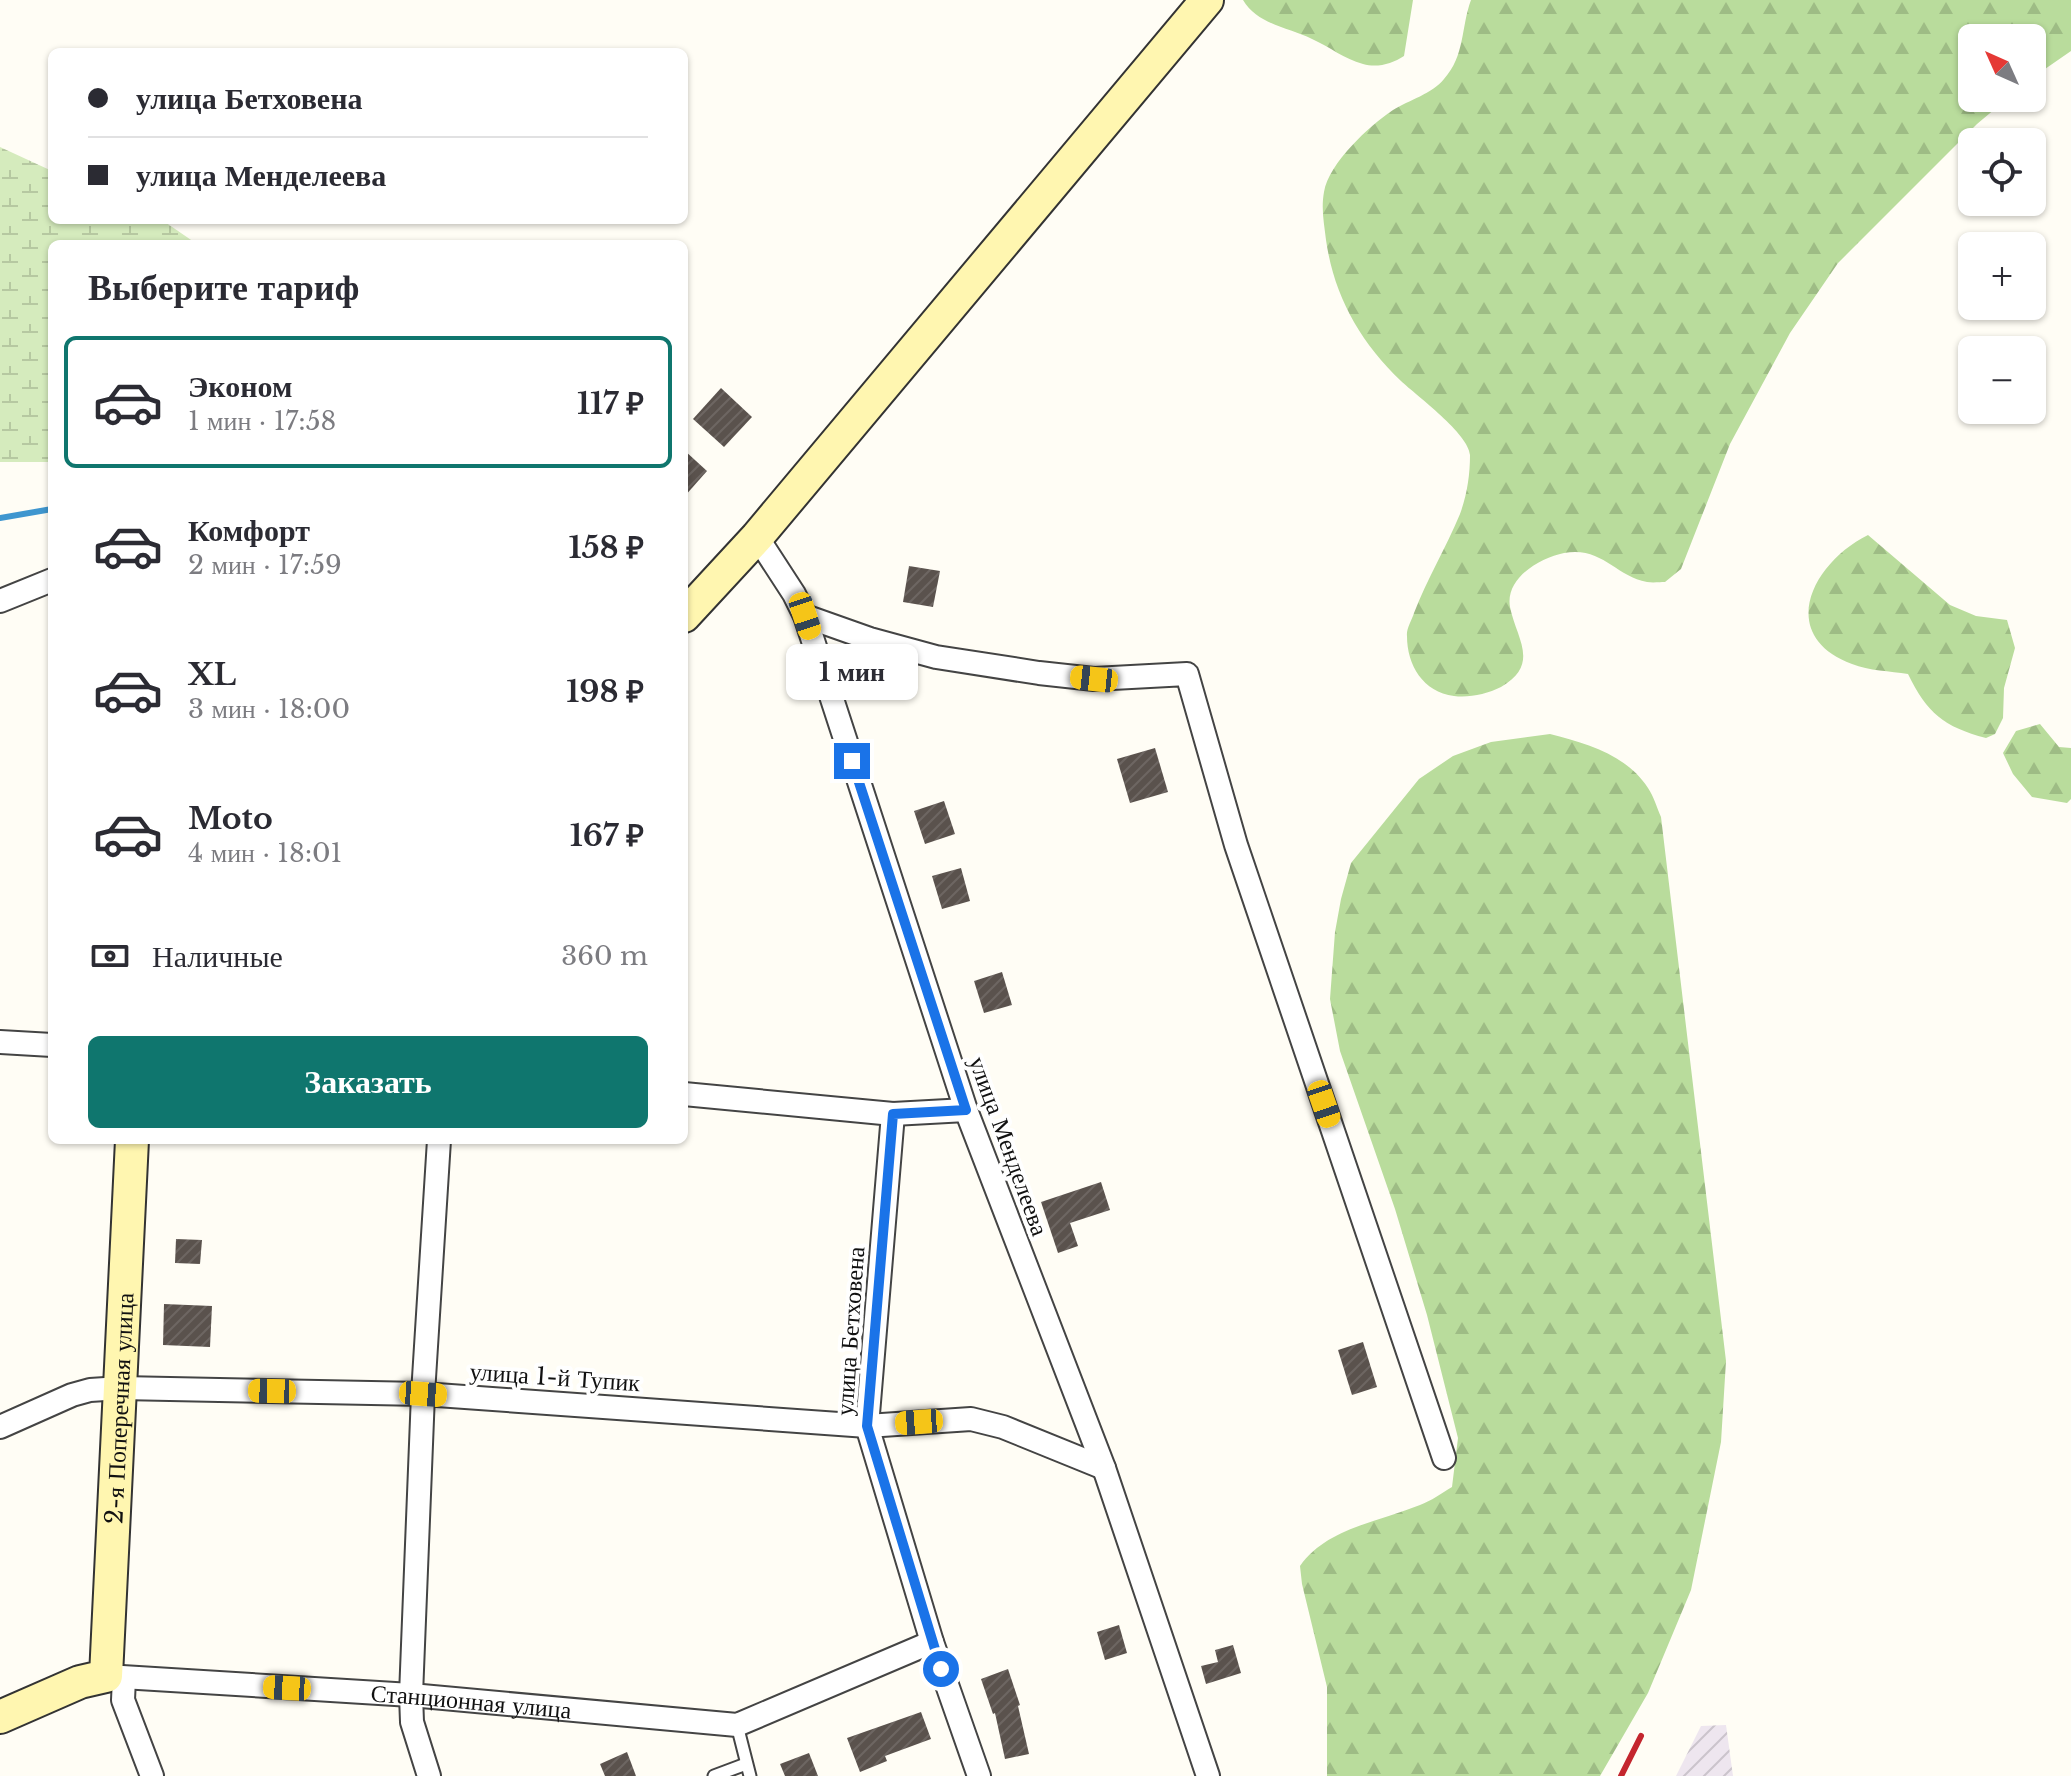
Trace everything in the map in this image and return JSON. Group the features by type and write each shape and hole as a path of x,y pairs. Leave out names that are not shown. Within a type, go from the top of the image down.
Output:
{"street":[{"path":"688,612 757,537 1207,0"},
{"name":"улица Менделеева","path":"757,537 805,616 966,1110 1104,1468 1208,1776"},
{"path":"0,601 48,582"},
{"path":"805,616 870,639 936,657 1025,671 1094,679 1187,674 1236,845 1444,1458"},
{"path":"0,1042 48,1045"},
{"path":"688,1094 893,1114 966,1110"},
{"name":"улица Бетховена","path":"893,1114 867,1426 932,1642 979,1776"},
{"name":"2-я Поперечная улица","path":"132,1144 121,1388 115,1677 152,1776"},
{"path":"429,1776 412,1722 411,1695 423,1394 439,1144"},
{"name":"улица 1-й Тупик","path":"0,1427 90,1390 423,1394 867,1426 971,1419 987,1422 1104,1468"},
{"name":"Станционная улица","path":"0,1717 80,1682 115,1677 411,1695 737,1725 932,1642"}],"lane":[{"path":"714,1776 748,1770 737,1725"}],"shaded area":[{"path":"1726,1725 1733,1776 1676,1776 1701,1726"}],"green space":[{"path":"1243,0 1413,0 1404,56 1379,65 1356,62 1312,39 1265,20"},
{"path":"1471,0 2071,0 2071,51 2046,68 2046,24 1958,24 1958,112 1991,112 1973,128 1958,128 1958,143 1838,263 1790,333 1730,444 1681,569 1665,582 1647,582 1588,554 1564,553 1545,559 1519,578 1510,597 1523,650 1520,669 1501,687 1478,695 1460,696 1434,689 1419,675 1410,657 1407,633 1465,500 1470,455 1452,426 1386,366 1351,317 1330,261 1323,204 1327,181 1351,146 1393,110 1433,89 1451,70 1459,51"},
{"path":"0,147 48,169 48,224 168,224 191,240 48,240 48,462 0,462"},
{"path":"1868,535 1950,605 1976,616 2007,620 2015,648 2004,688 2003,718 1995,734 1986,738 1948,723 1922,699 1908,674 1852,664 1828,651 1814,635 1809,618 1810,599 1818,580 1831,562"},
{"path":"2040,724 2059,747 2071,748 2071,799 2067,803 2032,797 2013,774 2003,753 2016,731"},
{"path":"1550,734 1591,746 1629,767 1648,788 1661,817 1726,1361 1721,1442 1691,1590 1648,1693 1600,1776 1327,1776 1327,1687 1300,1566 1311,1553 1339,1534 1424,1503 1452,1487 1458,1438 1427,1315 1395,1209 1340,1051 1330,999 1341,899 1351,863 1419,779 1453,756 1491,742"}],"building":[{"path":"721,388 752,417 724,447 693,419"},
{"path":"688,454 707,471 688,492"},
{"path":"909,566 940,571 933,607 903,602"},
{"path":"1155,748 1168,792 1130,803 1117,759"},
{"path":"944,801 955,834 925,844 914,811"},
{"path":"961,868 970,901 942,909 932,876"},
{"path":"1002,972 1012,1005 984,1013 974,981"},
{"path":"1101,1182 1110,1210 1070,1223 1078,1246 1058,1253 1041,1202"},
{"path":"176,1239 202,1240 200,1264 175,1263"},
{"path":"164,1304 212,1306 210,1347 163,1345"},
{"path":"1363,1342 1377,1387 1352,1395 1338,1350"},
{"path":"1119,1625 1127,1653 1105,1660 1097,1632"},
{"path":"1233,1645 1241,1673 1206,1684 1201,1666 1218,1662 1215,1650"},
{"path":"1008,1669 1020,1705 1029,1754 1005,1759 995,1713 981,1679"},
{"path":"921,1712 931,1739 885,1756 887,1761 860,1772 847,1738"},
{"path":"627,1752 636,1776 605,1776 600,1764"},
{"path":"809,1753 818,1776 785,1776 780,1764"}],"waterway":[{"path":"0,518 48,510"}],"railway":[{"path":"1621,1776 1641,1736"}],"route":[{"path":"852,761 966,1110 893,1114 867,1426 941,1669"}]}
